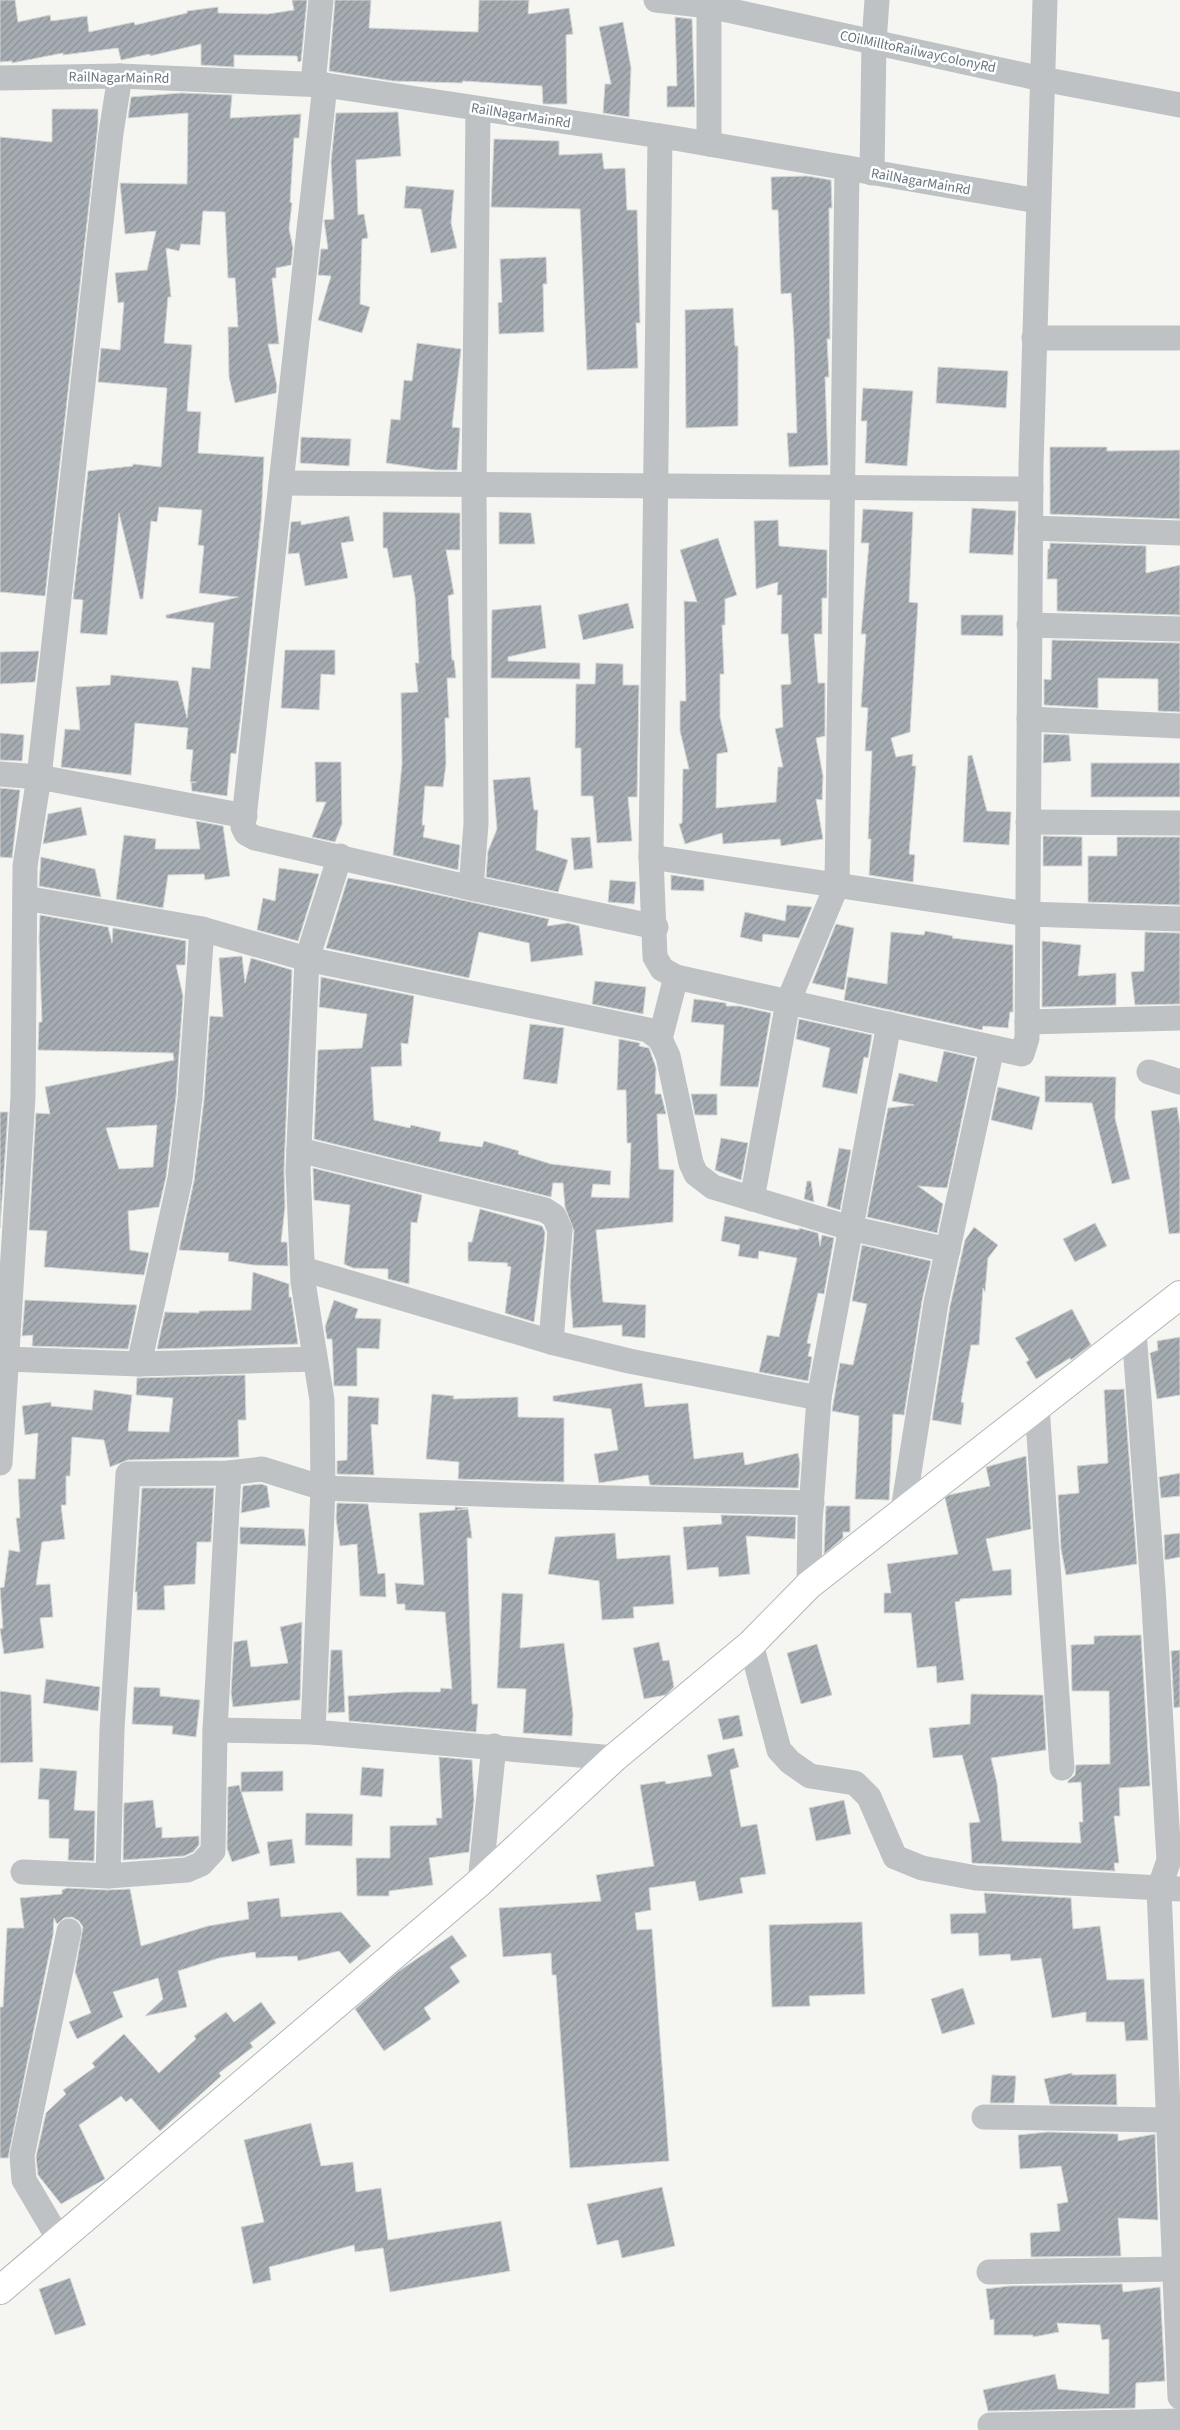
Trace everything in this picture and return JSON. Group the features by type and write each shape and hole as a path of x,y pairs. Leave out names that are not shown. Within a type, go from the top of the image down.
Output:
{"main road":[{"path":"0,2290 60,2241 480,1882 614,1758 751,1644 809,1585 1180,1295"}],"street":[{"path":"321,0 319,85 281,483 243,827 246,834 255,838 340,856 471,888 656,927"},
{"name":"COilMilltoRailwayColonyRd","path":"656,0 709,3 874,42 1180,105"},
{"path":"872,173 874,42 877,0"},
{"path":"660,136 651,857 656,927 655,957 662,969 676,977 1022,1054 1027,1022 1030,528 1045,0"},
{"path":"709,3 709,144"},
{"path":"0,1462 6,1359 7,1244 23,1097 25,866 39,777 111,134 120,76"},
{"name":"RailNagarMainRd","path":"0,78 120,76 319,85 660,136 1038,201"},
{"path":"471,888 476,824 474,484 478,108"},
{"path":"752,1199 788,1002 837,886 847,168"},
{"path":"1034,338 1180,338"},
{"path":"281,483 1031,489"},
{"path":"1030,528 1180,533"},
{"path":"1029,625 1180,630"},
{"path":"1029,719 1180,726"},
{"path":"0,774 39,777 245,816"},
{"path":"1028,822 1180,822"},
{"path":"313,1732 323,1488 322,1400 303,1270 298,1172 307,959 340,856"},
{"path":"651,857 1028,914 1180,918"},
{"path":"25,898 202,929 307,959 648,1030 660,1039 668,1056 690,1163 696,1174 713,1187 850,1228 948,1250"},
{"path":"139,1364 180,1178 190,1098 202,929"},
{"path":"660,1039 676,977"},
{"path":"1027,1022 1180,1018"},
{"path":"809,1585 819,1398 889,1024"},
{"path":"903,1510 936,1303 992,1048"},
{"path":"1149,1072 1180,1082"},
{"path":"299,1150 545,1210 554,1216 560,1230 551,1342"},
{"path":"303,1270 551,1342 629,1361 819,1398"},
{"path":"1134,1331 1153,1588 1169,1860 1169,2120 1180,2397"},
{"path":"6,1359 139,1364 315,1359"},
{"path":"1037,1406 1062,1768"},
{"path":"108,1876 112,1729 128,1474 228,1473 262,1469 323,1488 533,1496 812,1503"},
{"path":"24,1872 108,1876 187,1870 201,1864 212,1851 215,1730 228,1473"},
{"path":"751,1644 779,1750 790,1762 810,1776 854,1782 869,1797 894,1857 922,1868 976,1878 1170,1889"},
{"path":"215,1730 313,1732 494,1746 614,1758"},
{"path":"480,1882 494,1746"},
{"path":"60,2241 24,2180 22,2156 69,1931"},
{"path":"984,2117 1169,2120"},
{"path":"989,2272 1175,2268"},
{"path":"990,2425 1180,2421"}],"building":[{"path":"0,0 15,0 18,22 50,15 51,21 87,16 89,32 134,22 135,25 187,13 187,11 218,7 218,13 268,14 294,10 292,0 307,0 301,61 298,62 297,56 234,55 234,67 201,65 201,44 150,56 150,54 121,60 118,48 63,55 63,53 12,63 12,61 0,62"},
{"path":"335,0 371,0 369,28 478,32 479,0 529,0 528,14 569,8 573,34 566,35 567,104 543,104 542,86 463,81 462,83 393,81 329,71"},
{"path":"675,17 692,19 695,107 667,107 667,86 677,86"},
{"path":"623,22 631,68 629,117 603,113 605,84 611,84 599,27"},
{"path":"181,93 232,95 230,118 301,114 299,138 294,138 290,202 292,203 289,229 293,248 291,265 276,268 276,278 272,278 279,344 268,344 277,386 276,393 235,403 229,377 228,327 238,327 235,278 228,278 225,212 203,211 200,245 181,244 179,251 166,248 171,297 168,297 164,343 192,345 187,411 201,412 198,453 264,457 261,521 241,714 236,754 231,753 227,796 192,791 191,783 196,782 190,782 193,750 186,749 188,728 135,723 131,775 61,767 65,729 80,730 76,687 110,685 111,675 178,681 187,718 192,667 210,669 214,623 166,618 166,615 238,597 199,593 204,546 198,545 202,510 159,507 157,522 151,521 143,599 140,599 119,513 107,635 80,633 83,600 73,599 88,471 133,466 133,464 161,467 167,388 98,382 101,348 120,350 124,302 118,303 115,273 147,270 156,231 125,234 120,183 187,184 188,113 128,118 131,97"},
{"path":"52,109 98,109 98,125 45,596 0,592 0,137 52,142"},
{"path":"398,112 401,156 356,160 358,215 364,214 368,238 362,239 360,304 370,307 362,333 318,320 331,276 318,275 321,249 328,249 324,220 334,219 331,162 336,113"},
{"path":"494,139 559,141 559,155 602,153 604,169 625,168 627,210 637,210 640,323 636,323 638,368 587,370 580,209 491,207"},
{"path":"807,176 831,180 832,208 829,208 830,339 827,339 829,377 825,377 828,465 789,467 787,433 797,433 794,340 791,293 781,294 778,210 772,210 771,177"},
{"path":"406,186 454,190 451,223 457,248 431,253 421,209 404,208"},
{"path":"546,257 547,284 543,284 544,332 499,334 498,303 502,302 500,259"},
{"path":"733,308 735,346 738,346 738,426 686,428 685,310"},
{"path":"417,343 461,349 452,427 460,428 457,470 436,470 386,463 391,419 400,420 404,380 412,381"},
{"path":"938,367 1008,371 1006,408 936,403"},
{"path":"863,388 913,391 907,466 865,463 867,421 861,421"},
{"path":"301,437 351,439 349,466 300,463"},
{"path":"1050,447 1107,447 1107,451 1180,450 1180,519 1050,514"},
{"path":"972,508 1016,511 1013,555 969,553"},
{"path":"863,509 913,512 909,602 918,603 910,732 891,738 896,757 913,754 912,766 916,766 909,854 915,855 913,882 869,875 871,839 868,839 872,751 865,751 868,708 861,707 866,634 861,634 869,543 861,543"},
{"path":"383,512 460,513 460,550 446,550 454,594 448,596 452,660 454,660 456,678 447,678 449,718 445,718 446,764 443,787 425,786 422,825 425,825 423,837 460,845 458,870 393,855 402,764 401,693 418,692 415,663 419,663 415,597 411,575 393,578 387,548 383,548"},
{"path":"499,512 531,513 535,544 499,544"},
{"path":"349,516 354,541 341,543 348,578 305,586 299,553 288,554 291,522 301,521 301,525"},
{"path":"778,520 779,546 827,550 827,598 822,598 822,634 814,634 818,683 825,683 825,736 816,738 823,776 822,800 816,799 823,839 781,846 780,839 723,844 722,833 685,844 679,824 682,823 683,769 689,769 680,731 680,701 686,701 684,601 697,602 680,550 718,538 737,595 725,599 725,625 722,625 724,674 720,674 720,717 728,752 717,754 716,808 776,802 778,767 783,767 775,729 783,727 781,685 791,684 788,634 781,634 782,595 777,595 778,582 756,589 754,521"},
{"path":"1050,543 1146,546 1146,573 1180,565 1180,615 1057,611 1057,579 1047,579"},
{"path":"628,603 634,628 583,640 578,615"},
{"path":"541,605 546,648 508,657 508,661 580,663 580,679 491,678 492,610"},
{"path":"961,615 1003,615 1003,636 961,635"},
{"path":"1052,640 1180,643 1180,712 1158,711 1158,679 1098,678 1098,708 1044,705 1044,679 1051,680"},
{"path":"285,650 335,650 335,675 321,674 319,710 281,708"},
{"path":"39,651 35,682 0,684 0,652"},
{"path":"596,663 623,664 623,685 639,685 637,797 628,797 632,841 597,843 593,796 581,796 581,748 575,748 576,684 595,684"},
{"path":"0,733 24,735 22,761 0,760"},
{"path":"1044,734 1069,735 1071,761 1043,763"},
{"path":"972,755 987,811 1011,812 1009,845 963,842 968,756"},
{"path":"315,762 341,762 342,824 335,842 312,837 326,802 316,802"},
{"path":"1091,763 1180,763 1180,797 1091,797"},
{"path":"530,777 534,810 538,810 536,850 568,860 558,892 486,877 488,851 497,829 493,780"},
{"path":"0,788 20,790 12,858 0,857"},
{"path":"81,807 87,835 43,844 48,814"},
{"path":"196,821 223,826 230,876 205,880 204,874 168,875 163,908 116,899 124,835 156,839 155,849 200,849"},
{"path":"1043,836 1082,837 1082,866 1043,866"},
{"path":"590,837 593,868 574,870 571,838"},
{"path":"1117,837 1180,837 1180,905 1088,902 1088,856 1117,856"},
{"path":"41,857 95,869 101,897 39,886"},
{"path":"279,868 319,874 298,941 257,930 263,898 275,901"},
{"path":"671,875 704,880 704,891 671,890"},
{"path":"348,878 393,885 549,919 547,926 568,923 579,926 583,955 531,962 529,943 479,932 469,978 326,948"},
{"path":"610,880 636,882 634,904 608,902"},
{"path":"787,905 812,907 799,938 763,934 762,942 740,937 745,912 785,921"},
{"path":"40,915 108,927 112,943 113,928 186,941 185,965 176,965 183,996 176,1097 166,1177 159,1207 128,1211 130,1250 149,1253 144,1275 44,1267 47,1231 29,1230 36,1113 50,1114 45,1087 174,1060 173,1053 38,1050 39,1022 42,1022","holes":["157,1125 153,1167 119,1169 106,1128"]},
{"path":"836,924 854,928 844,990 812,983"},
{"path":"925,931 953,936 952,938 1013,945 1013,1012 1010,1012 1008,1028 983,1026 982,1030 844,1000 848,977 887,984 891,932 924,935"},
{"path":"1145,932 1180,933 1180,1004 1135,1005 1131,972 1144,971"},
{"path":"1042,941 1081,945 1078,976 1116,973 1116,1005 1042,1007"},
{"path":"242,956 245,983 251,958 292,970 284,1170 285,1207 281,1242 287,1242 288,1266 253,1265 228,1261 229,1253 179,1250 194,1181 204,1100 210,1016 223,1017 219,958"},
{"path":"321,977 414,996 408,1044 401,1043 402,1066 371,1067 374,1120 410,1128 411,1125 441,1132 439,1141 482,1147 484,1141 519,1151 518,1154 551,1164 611,1171 610,1185 593,1184 591,1197 629,1198 631,1143 627,1143 626,1090 617,1090 619,1039 640,1043 639,1046 649,1048 656,1068 655,1094 661,1094 666,1114 657,1114 659,1169 674,1170 673,1222 596,1230 603,1302 646,1305 645,1338 622,1336 622,1325 573,1328 570,1286 574,1231 565,1207 563,1183 553,1183 551,1197 314,1139 318,1050 362,1048 367,1014 319,1007"},
{"path":"595,981 646,987 643,1014 592,1004"},
{"path":"694,999 726,1003 726,1006 739,1006 771,1013 758,1087 720,1086 724,1025 691,1022"},
{"path":"799,1019 872,1035 868,1058 864,1057 857,1094 822,1087 830,1048 796,1039"},
{"path":"530,1024 564,1028 557,1084 523,1079"},
{"path":"944,1051 975,1058 947,1188 918,1186 943,1204 937,1233 867,1217 888,1108 914,1105 892,1101 899,1073 937,1082"},
{"path":"1045,1076 1116,1077 1115,1118 1130,1179 1112,1184 1092,1103 1045,1102"},
{"path":"998,1087 1040,1097 1032,1130 991,1120"},
{"path":"691,1094 717,1094 717,1115 695,1115"},
{"path":"1177,1107 1180,1126 1180,1233 1169,1234 1151,1111"},
{"path":"0,1112 8,1112 0,1228"},
{"path":"721,1138 748,1143 741,1180 715,1170"},
{"path":"839,1148 851,1150 840,1210 827,1206"},
{"path":"313,1168 422,1195 417,1223 411,1222 409,1284 388,1279 388,1269 353,1268 344,1264 350,1205 314,1200"},
{"path":"807,1181 811,1181 814,1202 804,1199"},
{"path":"480,1209 542,1226 545,1232 534,1322 505,1313 511,1267 507,1266 508,1263 468,1261 468,1242 472,1242"},
{"path":"725,1216 799,1230 799,1228 818,1233 820,1246 822,1235 834,1238 824,1294 818,1293 807,1343 811,1344 808,1356 812,1357 808,1381 759,1372 767,1335 779,1337 797,1258 759,1251 758,1259 738,1256 740,1245 721,1241"},
{"path":"1095,1223 1107,1246 1075,1262 1063,1239"},
{"path":"974,1227 998,1245 988,1258 985,1292 983,1288 979,1345 971,1345 961,1402 964,1403 961,1425 932,1420 950,1306 965,1240"},
{"path":"862,1245 931,1261 922,1301 904,1415 893,1414 889,1500 855,1499 859,1416 832,1411 840,1363 853,1365 867,1304 852,1301"},
{"path":"253,1272 289,1284 289,1297 291,1297 298,1344 157,1349 165,1312 199,1313 199,1311 251,1310"},
{"path":"25,1300 137,1305 128,1349 32,1346 33,1335 22,1336"},
{"path":"334,1300 358,1309 355,1318 381,1319 379,1349 357,1348 357,1386 334,1386 332,1339 327,1339 325,1327"},
{"path":"1072,1309 1091,1345 1071,1360 1070,1358 1036,1379 1026,1362 1029,1360 1015,1338"},
{"path":"1180,1337 1180,1395 1157,1399 1150,1353 1158,1350 1157,1341"},
{"path":"245,1375 246,1420 238,1420 239,1457 128,1460 110,1467 104,1440 72,1437 70,1476 66,1476 66,1505 61,1505 65,1539 42,1542 36,1585 50,1584 53,1617 40,1618 44,1648 4,1654 0,1629 3,1628 0,1588 4,1587 9,1550 20,1552 16,1518 20,1518 18,1479 35,1479 38,1433 25,1435 22,1406 51,1402 51,1406 92,1410 94,1390 132,1395 128,1431 169,1432 173,1398 136,1395 137,1378"},
{"path":"642,1383 645,1407 688,1403 694,1459 743,1452 745,1465 798,1453 800,1463 798,1488 650,1485 648,1475 599,1483 594,1454 618,1450 611,1409 553,1401 553,1396"},
{"path":"1124,1389 1137,1564 1066,1575 1061,1549 1058,1495 1079,1493 1077,1466 1108,1463 1104,1390"},
{"path":"432,1394 454,1396 453,1399 518,1397 518,1417 564,1418 564,1482 458,1479 459,1462 426,1459"},
{"path":"348,1396 379,1398 378,1425 371,1424 374,1475 337,1474 337,1461 347,1460"},
{"path":"1026,1456 1031,1529 986,1539 993,1571 1011,1569 1012,1595 960,1599 960,1601 955,1602 964,1680 937,1683 936,1666 917,1668 911,1613 884,1613 884,1593 891,1593 887,1564 958,1554 945,1498 949,1495 990,1486 986,1467"},
{"path":"1180,1473 1180,1496 1161,1498 1159,1477"},
{"path":"261,1484 267,1486 270,1507 241,1513 243,1486"},
{"path":"142,1488 214,1488 211,1542 197,1542 195,1584 164,1586 165,1610 137,1610 137,1592 135,1592"},
{"path":"337,1503 368,1504 378,1574 385,1573 386,1597 360,1596 357,1544 340,1546 336,1518"},
{"path":"826,1506 850,1506 850,1532 843,1532 843,1538 824,1554"},
{"path":"455,1507 468,1508 457,1510 468,1509 472,1538 467,1538 472,1704 478,1704 476,1732 349,1721 348,1696 405,1692 440,1692 441,1688 452,1689 445,1612 405,1610 405,1604 397,1604 395,1583 424,1585 419,1513 455,1510"},
{"path":"721,1515 796,1517 795,1539 746,1536 750,1574 719,1577 718,1567 687,1570 683,1527 722,1524"},
{"path":"240,1527 304,1529 306,1546 240,1544"},
{"path":"615,1533 617,1559 670,1555 674,1604 633,1607 634,1618 602,1620 599,1581 548,1574 555,1537"},
{"path":"1180,1533 1180,1557 1165,1560 1164,1535"},
{"path":"502,1593 523,1594 520,1648 564,1643 573,1714 572,1736 523,1733 526,1689 497,1688"},
{"path":"302,1622 300,1700 233,1707 231,1693 234,1642 247,1640 251,1667 288,1663 280,1627"},
{"path":"1141,1635 1150,1786 1119,1788 1120,1816 1114,1816 1119,1863 1114,1863 1115,1871 972,1863 969,1823 980,1822 962,1755 933,1758 929,1728 970,1724 971,1694 1043,1695 1046,1750 991,1758 997,1783 1002,1841 1081,1843 1079,1822 1083,1822 1081,1782 1068,1783 1068,1781 1075,1775 1076,1765 1110,1764 1109,1691 1072,1691 1071,1645 1094,1644 1094,1636"},
{"path":"659,1642 663,1661 669,1660 674,1687 666,1695 644,1699 633,1648"},
{"path":"817,1644 832,1695 801,1704 787,1653"},
{"path":"331,1650 342,1650 345,1712 328,1713"},
{"path":"1180,1650 1180,1707 1174,1708 1171,1651"},
{"path":"46,1679 100,1687 98,1711 43,1703"},
{"path":"134,1687 160,1688 160,1696 200,1700 196,1737 172,1734 173,1726 132,1724"},
{"path":"0,1691 31,1695 33,1762 0,1763"},
{"path":"739,1715 743,1736 723,1740 718,1719"},
{"path":"734,1748 739,1767 730,1770 741,1827 757,1824 766,1874 740,1878 743,1893 699,1901 695,1881 649,1888 651,1910 635,1913 637,1930 652,1929 669,2161 570,2168 556,1975 552,1975 551,1953 503,1957 499,1908 601,1901 596,1875 654,1866 640,1785 665,1781 666,1784 712,1776 707,1755"},
{"path":"439,1757 472,1760 474,1800 469,1852 429,1858 433,1885 389,1891 389,1896 357,1896 356,1858 390,1858 390,1826 437,1825 436,1818 442,1818"},
{"path":"362,1767 384,1769 382,1797 360,1795"},
{"path":"40,1768 77,1771 74,1810 95,1811 94,1861 68,1860 69,1839 49,1838 49,1800 38,1799"},
{"path":"283,1771 283,1791 241,1792 241,1772"},
{"path":"239,1785 260,1853 232,1862 227,1848 228,1787"},
{"path":"153,1800 156,1828 162,1827 162,1838 199,1836 199,1845 193,1852 184,1856 123,1860 124,1803"},
{"path":"844,1800 851,1834 816,1841 809,1808"},
{"path":"306,1813 353,1814 352,1846 305,1845"},
{"path":"292,1839 295,1863 270,1866 267,1842"},
{"path":"67,1888 130,1889 141,1946 208,1926 249,1919 247,1902 279,1898 281,1917 341,1912 371,1946 350,1964 339,1951 298,1961 297,1956 256,1958 255,1952 219,1958 178,1971 187,2007 145,2016 163,1999 158,1978 113,1992 123,2017 77,2039 69,2022 91,2013 75,1972 83,1927 79,1921 72,1917 64,1918 57,1924 54,1918 53,1935 8,2158 0,2158 0,2007 3,2007 7,1928 24,1928 20,1898 62,1894 62,1890"},
{"path":"984,1893 1071,1898 1073,1929 1100,1926 1107,1980 1144,1979 1148,2040 1126,2041 1124,2022 1086,2022 1086,2012 1052,2018 1041,1958 1011,1961 1010,1954 979,1956 978,1933 951,1934 950,1914 986,1913"},
{"path":"862,1922 865,1994 809,1996 810,2006 772,2007 769,1925"},
{"path":"452,1935 467,1956 450,1967 460,1982 424,2008 431,2019 384,2051 355,2009 399,1971"},
{"path":"963,1988 975,2024 942,2034 931,1999"},
{"path":"261,2002 276,2023 250,2043 253,2047 219,2073 221,2076 160,2131 131,2098 126,2102 121,2096 79,2125 105,2179 61,2204 38,2175 36,2157 46,2113 66,2094 63,2090 95,2067 92,2063 124,2034 159,2073 196,2039 194,2036 226,2012 234,2022"},
{"path":"1072,2073 1072,2075 1116,2074 1117,2105 1050,2104 1044,2079"},
{"path":"992,2075 1016,2076 1014,2103 990,2103"},
{"path":"311,2123 321,2166 353,2162 356,2192 381,2188 388,2240 501,2221 510,2271 390,2292 383,2248 355,2252 354,2245 269,2267 271,2280 253,2284 241,2227 264,2222 244,2140"},
{"path":"1048,2132 1118,2134 1118,2141 1155,2134 1158,2220 1118,2218 1121,2256 1031,2257 1030,2233 1060,2231 1057,2204 1068,2202 1061,2166 1020,2169 1018,2135"},
{"path":"662,2187 675,2246 622,2258 618,2240 597,2245 587,2204"},
{"path":"70,2278 86,2325 55,2335 39,2289"},
{"path":"1122,2284 1123,2292 1160,2287 1165,2381 1136,2383 1135,2408 988,2411 983,2390 1055,2374 1058,2389 1109,2394 1109,2339 1102,2340 1100,2325 1057,2323 1059,2332 1033,2337 1033,2335 994,2335 994,2319 990,2320 986,2289 1009,2286"}]}
